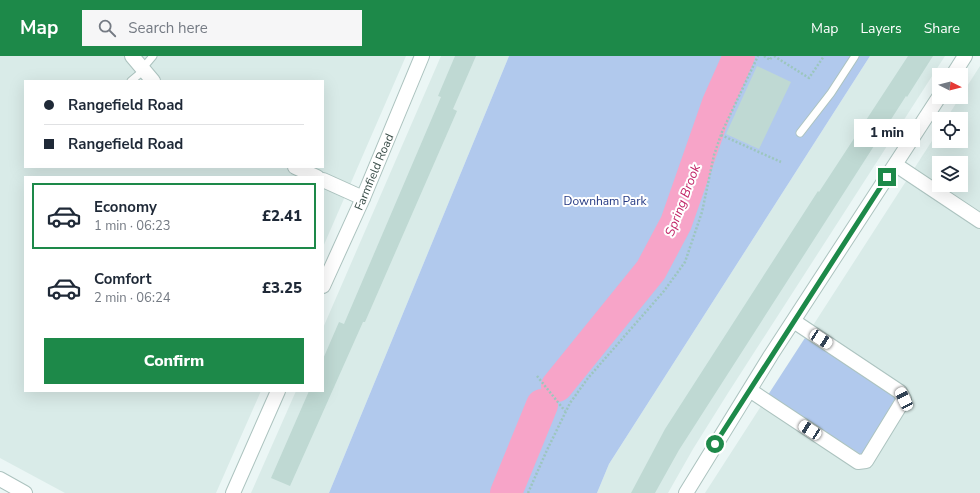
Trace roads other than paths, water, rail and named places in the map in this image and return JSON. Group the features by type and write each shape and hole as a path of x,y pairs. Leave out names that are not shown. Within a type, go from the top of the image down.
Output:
{"street":[{"path":"132,56 142,70 152,80"},
{"name":"Farmfield Road","path":"324,284 363,198 422,56"},
{"path":"957,68 965,56"},
{"path":"686,493 715,444 751,391 771,355 794,322 935,104"},
{"path":"896,165 980,221"},
{"path":"297,168 315,176"},
{"path":"324,180 363,198"},
{"path":"751,391 858,462 866,461 904,399 900,392 794,322"},
{"path":"233,493 278,392"},
{"path":"0,479 25,493"}],"lane":[{"path":"132,80 153,56"},
{"path":"800,133 831,93 855,56"}],"waterway":[{"name":"Spring Brook","path":"557,386 651,270 676,223 718,103 739,56"},
{"name":"Spring Brook","path":"506,493 542,405"}],"park label":[{"name":"Downham Park","path":"605,201"}]}
